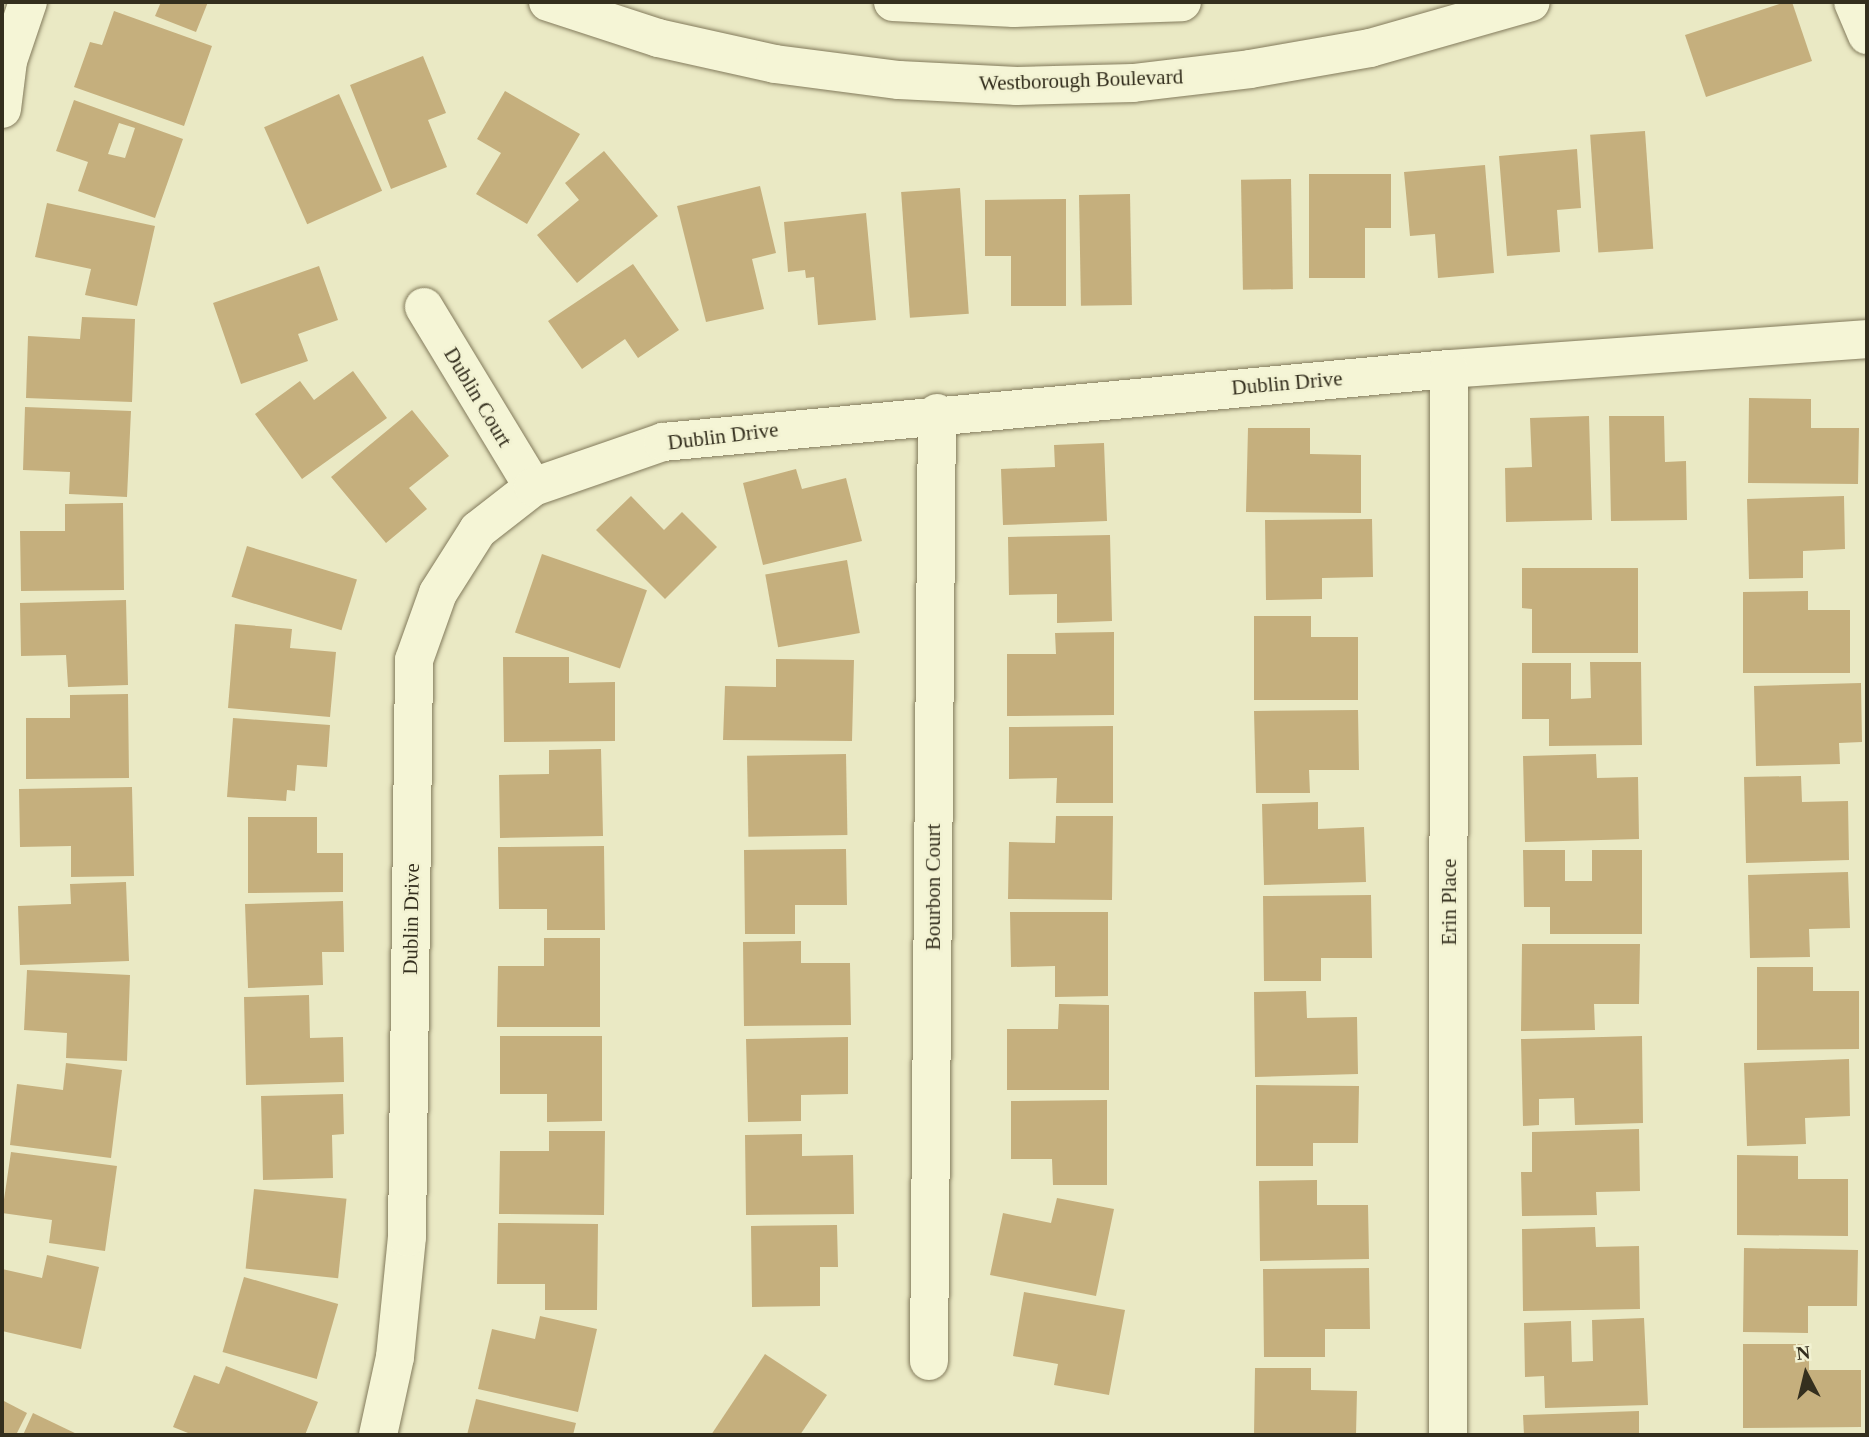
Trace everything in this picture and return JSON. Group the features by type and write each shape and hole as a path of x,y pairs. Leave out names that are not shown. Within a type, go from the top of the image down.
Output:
{"street":[{"path":"2,108 5,61 29,2"},
{"name":"Westborough Boulevard","path":"548,2 658,38 775,64 899,80 1017,86 1133,83 1250,69 1370,48 1531,2"},
{"path":"893,2 1014,9 1182,2"},
{"path":"1853,2 1867,35"},
{"name":"Dublin Court","path":"424,307 533,487"},
{"name":"Dublin Drive","path":"378,1435 395,1357 407,1237 414,660 438,593 478,530 533,487 663,442 937,413 1449,369 1867,339"},
{"name":"Erin Place","path":"1448,1435 1449,369"},
{"name":"Bourbon Court","path":"929,1361 937,413"}],"building":[{"path":"161,2 208,2 196,32 155,16"},
{"path":"1792,2 1812,61 1706,97 1685,35"},
{"path":"114,11 212,46 184,126 74,87 90,42 102,45"},
{"path":"423,56 446,113 428,120 447,167 391,189 350,85"},
{"path":"505,91 580,134 527,224 476,194 501,153 477,139"},
{"path":"339,94 382,191 307,224 264,127"},
{"path":"74,100 183,139 155,218 78,191 88,162 56,151","holes":["119,123 135,128 125,158 108,154"]},
{"path":"1645,131 1653,249 1598,253 1590,135"},
{"path":"1577,149 1581,208 1557,210 1560,252 1507,256 1499,156"},
{"path":"604,151 658,216 577,283 537,235 579,200 565,183"},
{"path":"1485,165 1494,273 1438,278 1435,234 1410,236 1404,172"},
{"path":"1309,174 1391,174 1391,228 1365,228 1365,278 1309,278"},
{"path":"1291,179 1293,289 1243,290 1241,180"},
{"path":"760,186 776,253 752,259 764,309 706,322 677,206"},
{"path":"960,188 969,314 910,318 901,192"},
{"path":"1130,194 1132,305 1081,306 1079,195"},
{"path":"1066,199 1066,306 1011,306 1011,256 985,256 985,200"},
{"path":"47,203 155,226 137,306 85,295 91,269 35,257"},
{"path":"866,213 876,320 818,325 814,277 806,278 805,270 788,272 784,222"},
{"path":"633,264 679,330 638,358 625,339 582,369 548,321"},
{"path":"319,266 338,320 298,334 308,361 241,384 213,303"},
{"path":"82,317 135,319 132,402 26,398 28,336 80,339"},
{"path":"353,371 387,418 302,479 255,414 300,381 314,400"},
{"path":"1749,398 1811,399 1811,428 1859,428 1858,484 1748,483"},
{"path":"25,407 131,411 127,497 69,494 70,472 23,470"},
{"path":"412,410 449,456 409,488 427,509 386,543 331,477"},
{"path":"1589,416 1592,520 1506,522 1505,468 1532,467 1530,418"},
{"path":"1609,416 1664,416 1665,462 1686,461 1687,520 1611,521"},
{"path":"1248,428 1310,428 1310,454 1361,455 1361,513 1246,512"},
{"path":"1104,443 1107,521 1003,525 1001,469 1055,467 1054,445"},
{"path":"796,469 802,489 846,478 862,541 763,565 743,483"},
{"path":"631,496 664,530 682,512 717,547 665,599 596,530"},
{"path":"1844,496 1845,549 1803,551 1803,578 1749,579 1747,499"},
{"path":"123,503 124,590 21,591 20,531 65,531 65,504"},
{"path":"1372,519 1373,577 1322,578 1322,599 1266,600 1265,520"},
{"path":"1110,535 1112,621 1057,623 1057,594 1009,595 1008,537"},
{"path":"247,546 357,580 341,630 232,597"},
{"path":"542,554 647,590 620,669 515,632"},
{"path":"847,560 860,633 778,647 765,574"},
{"path":"1522,568 1638,568 1638,653 1532,653 1532,609 1522,608"},
{"path":"1808,591 1808,610 1850,610 1850,673 1743,673 1743,592"},
{"path":"126,600 128,685 68,687 66,655 21,656 20,603"},
{"path":"1254,616 1311,616 1311,637 1358,637 1358,700 1254,700"},
{"path":"235,624 292,629 290,648 336,652 330,717 228,708"},
{"path":"1114,632 1114,715 1007,716 1007,654 1056,654 1055,633"},
{"path":"503,657 569,657 569,683 615,682 615,741 504,742"},
{"path":"776,659 854,660 852,741 723,740 725,686 776,687"},
{"path":"1590,662 1641,662 1642,745 1549,746 1549,719 1522,719 1522,663 1571,663 1571,699 1591,698"},
{"path":"1861,683 1862,742 1839,743 1840,764 1756,766 1754,686"},
{"path":"128,694 129,778 26,779 26,718 70,718 70,695"},
{"path":"1358,710 1359,770 1309,770 1310,793 1256,793 1254,711"},
{"path":"233,718 330,725 327,767 297,765 295,791 287,790 286,801 227,797"},
{"path":"1113,726 1113,803 1056,803 1057,778 1009,779 1009,727"},
{"path":"601,749 603,836 500,838 499,775 549,774 549,750"},
{"path":"846,754 847,835 748,837 747,756"},
{"path":"1596,754 1597,778 1638,777 1639,839 1525,842 1523,756"},
{"path":"1801,776 1802,802 1848,801 1849,860 1746,863 1744,777"},
{"path":"132,787 134,876 71,877 71,846 20,847 19,789"},
{"path":"1318,802 1318,829 1364,827 1366,882 1264,885 1262,804"},
{"path":"1056,816 1113,816 1112,900 1008,899 1009,842 1055,843"},
{"path":"248,817 317,817 317,853 343,853 343,892 248,893"},
{"path":"604,846 605,930 547,930 547,909 499,909 498,847"},
{"path":"846,849 847,905 795,905 795,934 745,934 744,850"},
{"path":"1523,850 1565,850 1565,881 1592,881 1592,850 1642,850 1642,934 1550,934 1550,907 1524,907"},
{"path":"1848,872 1850,928 1809,929 1810,957 1750,958 1748,875"},
{"path":"126,882 129,961 20,965 18,906 71,904 70,884"},
{"path":"1371,895 1372,958 1321,958 1321,981 1264,981 1263,896"},
{"path":"343,901 344,952 322,952 323,985 248,988 245,904"},
{"path":"1010,912 1108,912 1108,996 1055,997 1055,966 1011,967"},
{"path":"544,938 600,938 600,1027 497,1027 498,966 544,966"},
{"path":"801,941 801,963 850,963 851,1025 744,1026 743,942"},
{"path":"1522,944 1640,944 1639,1004 1594,1004 1595,1030 1521,1031"},
{"path":"1757,967 1813,967 1813,991 1859,991 1859,1049 1757,1050"},
{"path":"27,970 130,975 127,1061 66,1058 67,1033 24,1030"},
{"path":"1306,991 1307,1018 1357,1017 1358,1074 1255,1077 1254,992"},
{"path":"309,995 310,1038 343,1037 344,1082 246,1085 244,997"},
{"path":"1059,1004 1109,1005 1109,1090 1007,1090 1007,1029 1058,1029"},
{"path":"500,1036 602,1036 602,1121 547,1122 547,1094 500,1094"},
{"path":"1642,1036 1643,1123 1575,1125 1574,1098 1539,1099 1539,1125 1523,1126 1521,1039"},
{"path":"848,1037 848,1094 801,1095 801,1121 748,1122 746,1039"},
{"path":"1849,1059 1850,1116 1805,1118 1806,1144 1747,1146 1744,1063"},
{"path":"66,1063 122,1070 111,1158 10,1145 17,1084 63,1090"},
{"path":"1256,1085 1359,1086 1358,1143 1313,1143 1313,1166 1256,1166"},
{"path":"343,1094 344,1134 332,1135 333,1178 263,1180 261,1096"},
{"path":"1107,1100 1107,1185 1053,1185 1052,1159 1011,1159 1011,1101"},
{"path":"1639,1129 1640,1191 1596,1192 1597,1215 1522,1216 1521,1172 1532,1172 1532,1132"},
{"path":"549,1131 605,1131 604,1215 499,1214 500,1151 549,1151"},
{"path":"802,1134 802,1156 853,1155 854,1214 746,1215 745,1135"},
{"path":"11,1152 117,1166 105,1251 49,1243 52,1220 2,1213"},
{"path":"1737,1155 1798,1156 1798,1179 1848,1179 1848,1236 1737,1235"},
{"path":"1317,1180 1317,1205 1368,1205 1369,1259 1260,1261 1259,1181"},
{"path":"254,1189 346,1199 338,1278 246,1269"},
{"path":"1057,1198 1114,1209 1096,1296 990,1275 1003,1213 1051,1223"},
{"path":"498,1223 598,1224 597,1310 545,1310 545,1284 497,1284"},
{"path":"837,1225 838,1267 820,1267 820,1306 752,1307 751,1226"},
{"path":"1595,1227 1596,1247 1639,1246 1640,1309 1523,1311 1522,1229"},
{"path":"1744,1248 1858,1250 1857,1306 1808,1306 1808,1333 1743,1332"},
{"path":"47,1255 99,1267 81,1349 2,1331 2,1269 42,1278"},
{"path":"1369,1268 1370,1329 1325,1329 1325,1357 1264,1357 1263,1269"},
{"path":"244,1277 338,1304 317,1379 223,1352"},
{"path":"1024,1292 1125,1310 1109,1395 1054,1385 1058,1364 1013,1356"},
{"path":"540,1316 597,1329 578,1412 478,1389 492,1329 535,1339"},
{"path":"1644,1318 1648,1405 1545,1408 1544,1376 1525,1377 1524,1323 1571,1321 1572,1362 1593,1361 1592,1320"},
{"path":"1743,1344 1809,1344 1809,1370 1861,1370 1861,1427 1743,1428"},
{"path":"765,1354 827,1395 800,1435 711,1435"},
{"path":"226,1366 318,1402 305,1435 193,1435 173,1427 194,1375 219,1384"},
{"path":"1255,1368 1311,1368 1311,1390 1357,1391 1356,1435 1254,1435"},
{"path":"476,1399 576,1423 573,1435 467,1435"},
{"path":"2,1400 27,1413 16,1435 2,1435"},
{"path":"1639,1411 1639,1435 1524,1435 1523,1415"},
{"path":"33,1413 79,1435 23,1435"}]}
